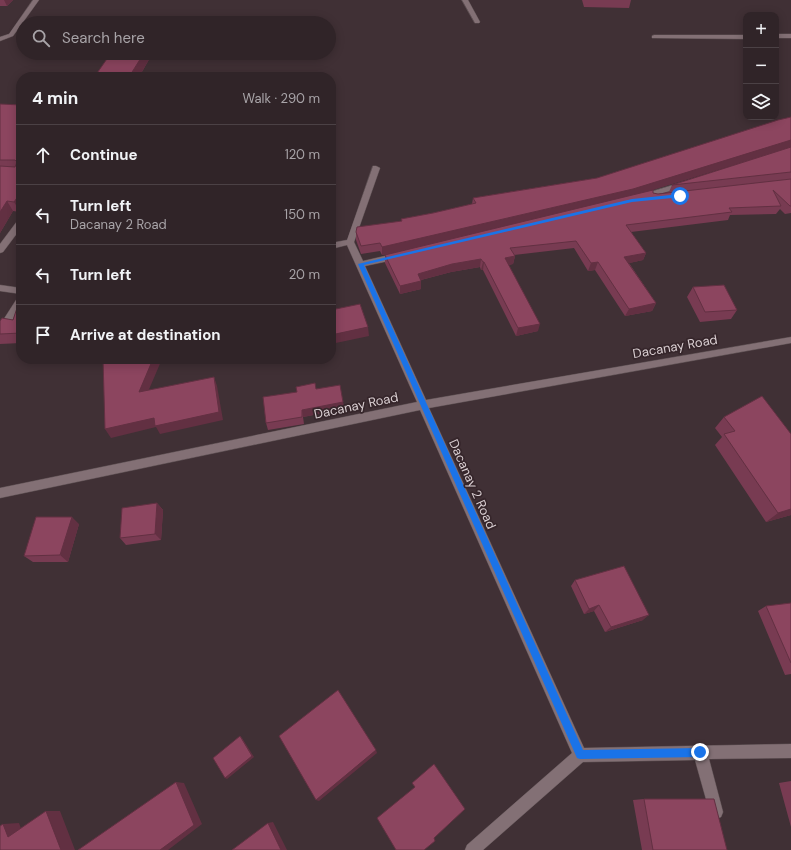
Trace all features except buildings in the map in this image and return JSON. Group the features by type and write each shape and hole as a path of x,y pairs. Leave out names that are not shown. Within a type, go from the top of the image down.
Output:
{"street":[{"path":"25,16 36,0"},
{"path":"465,0 477,22"},
{"path":"0,39 11,35 16,28"},
{"path":"779,36 791,36"},
{"path":"654,37 743,37"},
{"path":"336,245 350,242 376,168"},
{"path":"674,196 632,200 693,181"},
{"path":"0,250 16,229"},
{"name":"Dacanay 2 Road","path":"350,242 580,755"},
{"path":"361,264 407,253"},
{"path":"0,288 16,290"},
{"path":"0,333 16,307"},
{"name":"Dacanay Road","path":"0,493 423,405 791,340"},
{"path":"472,850 580,755 791,751"},
{"path":"700,752 720,827"}],"route":[{"path":"680,196 632,200 361,264 580,755 700,752"}]}
